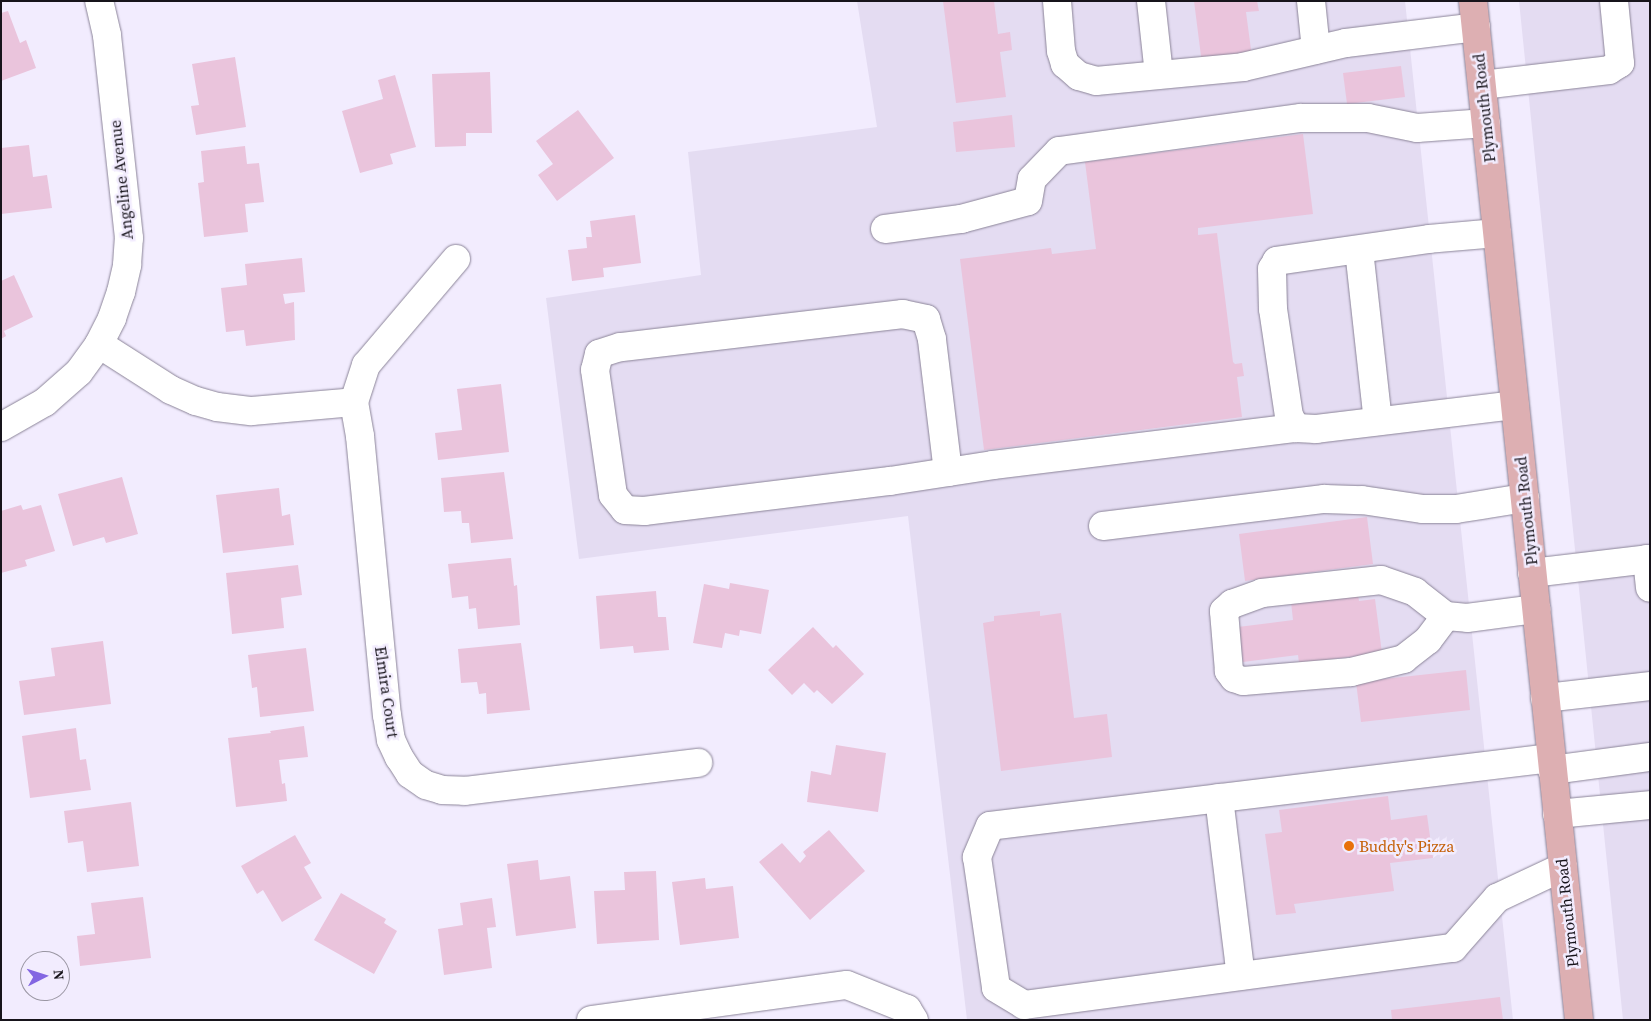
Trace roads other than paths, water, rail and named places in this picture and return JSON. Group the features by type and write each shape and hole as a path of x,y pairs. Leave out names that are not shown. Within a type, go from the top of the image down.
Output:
{"main road":[{"name":"Plymouth Road","path":"1475,14 1579,1020"}],"street":[{"name":"Angeline Avenue","path":"1,427 45,402 79,372 99,344 112,318 121,292 127,265 129,238 106,35 99,1"},
{"path":"1057,1 1061,51 1065,64 1079,76 1096,81 1243,67 1475,14"},
{"path":"1151,1 1159,75"},
{"path":"1311,1 1316,50"},
{"path":"1482,85 1609,70 1620,63 1614,1"},
{"path":"885,229 961,219 1028,202 1032,179 1059,151 1302,118 1368,118 1417,128 1486,123"},
{"path":"1296,428 1289,416 1273,309 1272,269 1277,261 1429,239 1497,233"},
{"path":"1360,250 1378,421"},
{"name":"Elmira Court","path":"456,258 366,365 354,402 360,436 387,716 391,740 410,774 426,785 442,790 465,791 698,763"},
{"path":"948,472 932,339 926,319 903,314 620,347 600,354 595,370 613,496 625,510 644,511 1296,428 1316,429 1515,405"},
{"path":"99,344 171,390 196,401 217,407 252,411 354,402"},
{"path":"1103,526 1324,498 1362,500 1423,510 1456,509 1525,498"},
{"path":"1532,573 1648,559 1650,588"},
{"path":"1446,616 1428,640 1404,659 1351,672 1243,681 1234,678 1229,672 1224,612 1232,604 1262,593 1381,580 1415,592 1446,616 1467,618 1536,609"},
{"path":"1545,698 1650,686"},
{"path":"1562,867 1497,898 1453,948 1024,1005 996,988 977,857 990,826 1219,798 1552,764 1650,757"},
{"path":"1219,798 1241,976"},
{"path":"1557,814 1650,805"},
{"path":"591,1020 847,985 907,1009 914,1020"}],"place":[{"name":"Buddy's Pizza","path":"1349,846"}]}
